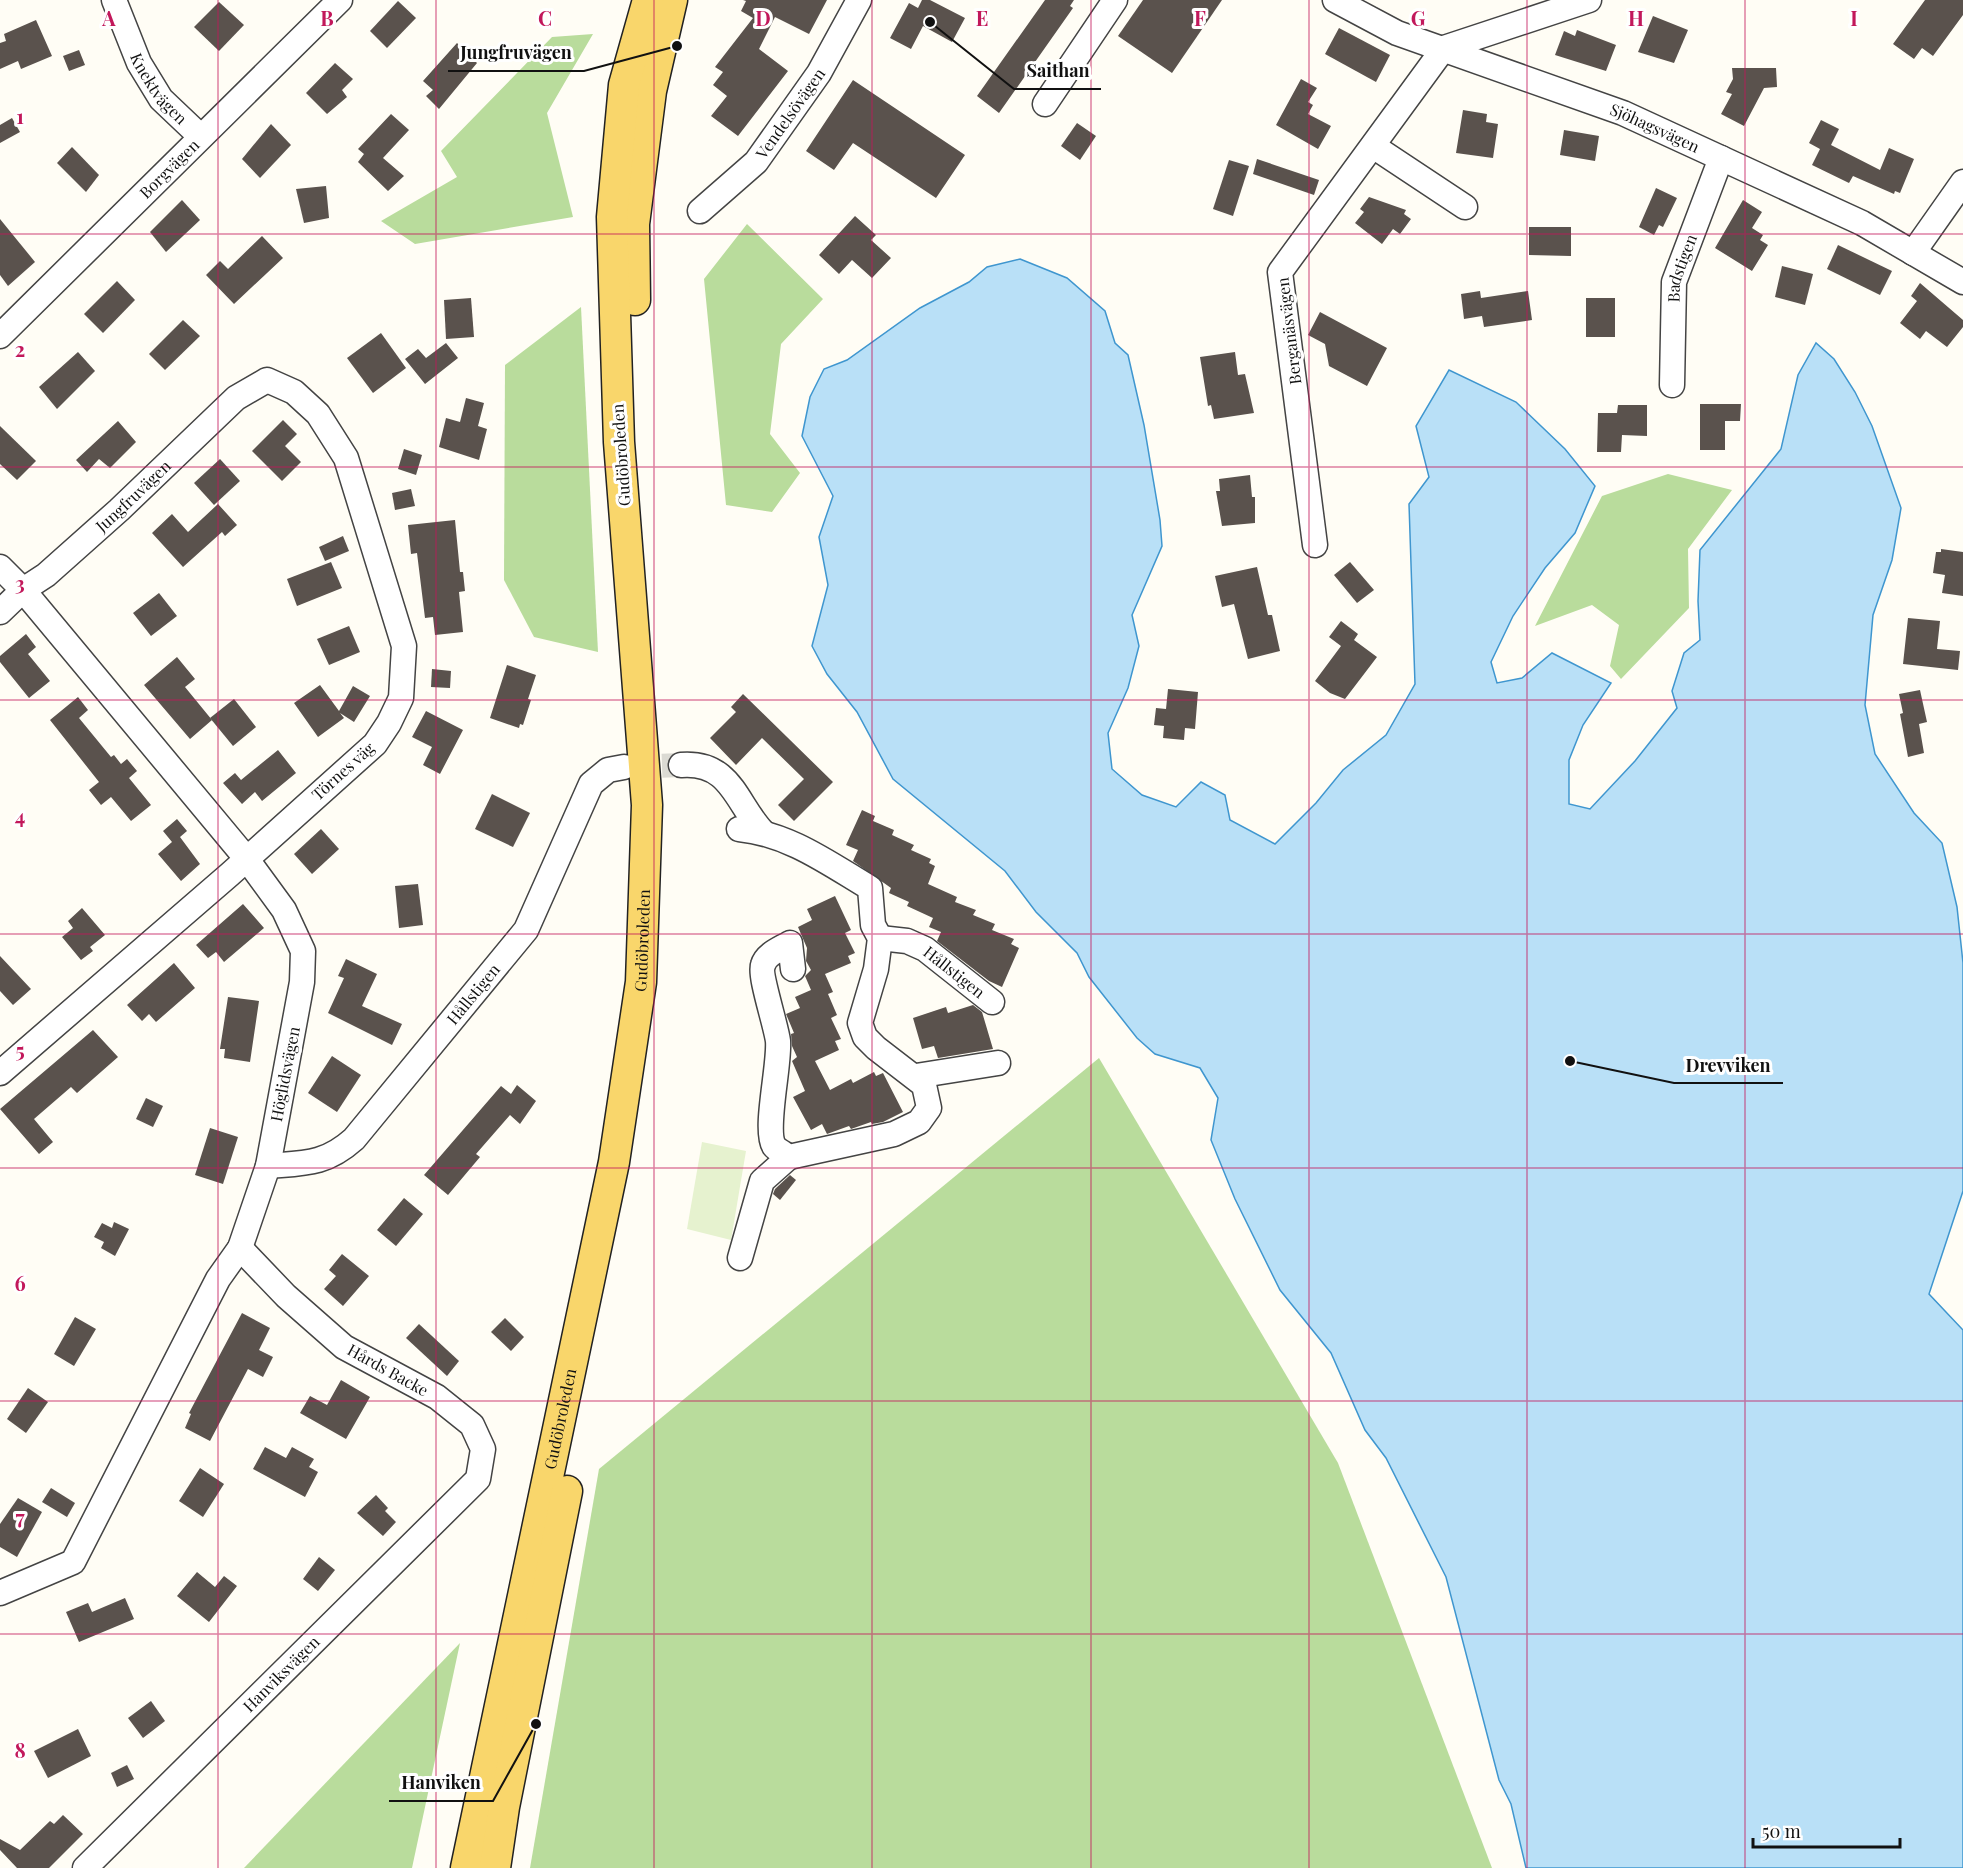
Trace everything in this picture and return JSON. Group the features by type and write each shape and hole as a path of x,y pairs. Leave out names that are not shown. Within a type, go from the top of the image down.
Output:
{"main road":[{"name":"Gudöbroleden","path":"466,1868 614,1162 641,982 647,805 619,442 612,217 624,85 648,0"},
{"name":"Gudöbroleden","path":"495,1868 504,1807 604,1300 659,986 662,803 636,439 634,224 651,91 672,0"}],"street":[{"name":"Knektvägen","path":"114,0 139,63 161,99 200,136"},
{"name":"Borgvägen","path":"0,336 340,0"},
{"name":"Vendelsövägen","path":"700,211 756,162 819,73 859,0"},
{"path":"1045,104 1115,0"},
{"name":"Sjöhagsvägen","path":"1335,0 1397,33 1623,113 1862,223 1963,282"},
{"path":"1444,48 1589,0"},
{"name":"Berganäsvägen","path":"1315,544 1280,272 1444,48"},
{"path":"1372,146 1465,207"},
{"name":"Badstigen","path":"1672,385 1674,282 1721,158"},
{"path":"1913,253 1963,182"},
{"name":"Jungfruvägen","path":"0,612 23,590 46,575 111,517 236,398 267,380"},
{"name":"Törnes väg","path":"0,1073 375,744 389,723 401,698 404,646 346,458 318,414 294,392 267,380"},
{"name":"Höglidsvägen","path":"0,567 23,590 246,858 284,910 303,951 302,982 268,1166 240,1248 218,1279 73,1562 0,1593"},
{"path":"681,765 698,764 736,777 751,830 800,846 870,888 873,925 880,938 876,969 860,1023 865,1037 876,1048 916,1076 924,1085 928,1095 929,1108 919,1122 894,1134 789,1157 762,1182 740,1258"},
{"name":"Hållstigen","path":"268,1166 316,1162 339,1153 354,1139 526,930 591,784 608,770 624,767"},
{"name":"Hållstigen","path":"880,938 907,941 925,949 992,1002"},
{"path":"789,1157 774,1146 770,1129 778,1041 773,1009 762,974 763,964 770,954 790,943 793,969"},
{"path":"916,1076 998,1064"},
{"name":"Hårds Backe","path":"240,1248 286,1296 344,1347 437,1397 472,1425 483,1449 478,1479"},
{"name":"Hanviksvägen","path":"85,1868 478,1479"}],"green space":[{"path":"593,34 547,113 573,217 415,244 381,221 457,177 441,151 552,37"},
{"path":"747,224 823,299 781,344 770,434 800,473 772,512 726,505 704,279"},
{"path":"581,307 598,652 534,637 504,580 505,365"},
{"path":"1668,474 1732,490 1688,549 1689,608 1621,679 1610,666 1619,625 1592,605 1535,626 1602,496"},
{"path":"1099,1058 1338,1463 1492,1868 530,1868 599,1469"},
{"path":"702,1142 746,1151 731,1240 687,1229"},
{"path":"460,1643 412,1868 244,1868"}],"water":[{"path":"1020,259 1067,278 1105,311 1115,343 1128,355 1144,425 1160,520 1162,546 1132,615 1139,646 1128,688 1108,733 1112,769 1142,795 1176,807 1201,782 1225,795 1230,820 1275,844 1316,803 1343,770 1386,735 1415,684 1409,504 1429,477 1416,426 1449,370 1516,402 1565,449 1595,486 1575,533 1545,568 1513,616 1491,662 1497,683 1522,678 1552,653 1611,683 1583,725 1569,760 1569,804 1590,809 1635,761 1677,708 1672,691 1684,653 1700,640 1698,601 1700,550 1781,449 1798,375 1816,343 1834,359 1855,392 1872,426 1901,508 1892,560 1873,615 1865,705 1875,754 1914,813 1942,843 1957,907 1963,963 1963,1191 1929,1294 1963,1330 1963,1868 1526,1868 1511,1804 1499,1780 1446,1577 1386,1458 1365,1430 1331,1353 1280,1290 1235,1199 1211,1140 1218,1098 1200,1068 1155,1054 1137,1038 1089,977 1077,953 1036,912 1005,871 893,779 857,712 827,674 812,646 828,585 819,537 833,496 802,436 810,397 824,369 847,360 920,308 969,282 987,267"}],"building":[{"path":"743,0 827,0 809,34 775,17 759,49 788,71 738,136 711,116 727,96 713,85 723,72 715,67 753,18 741,11 746,1"},
{"path":"922,0 930,0 965,18 952,42 923,26 911,49 890,38 909,3 918,8"},
{"path":"1045,0 1074,0 1070,6 1073,8 999,113 977,96"},
{"path":"1143,0 1222,0 1172,73 1118,36"},
{"path":"1925,0 1963,0 1963,15 1933,56 1922,48 1914,59 1893,44"},
{"path":"398,1 416,18 387,48 370,31"},
{"path":"219,2 244,25 219,51 194,27"},
{"path":"1653,16 1688,30 1674,63 1638,52"},
{"path":"36,20 52,56 21,69 18,61 0,69 0,43 6,41 4,34"},
{"path":"1339,28 1390,55 1376,82 1325,54"},
{"path":"1577,30 1616,45 1606,71 1555,55 1564,31 1575,36"},
{"path":"457,43 477,63 439,109 426,96 433,90 423,81"},
{"path":"79,50 85,65 69,71 63,56"},
{"path":"335,63 353,79 342,90 347,97 327,114 306,93"},
{"path":"1732,68 1776,68 1777,87 1764,88 1744,126 1721,114 1732,94 1726,92 1733,79"},
{"path":"1301,79 1317,88 1308,102 1313,105 1308,114 1331,126 1318,149 1276,125"},
{"path":"853,80 965,155 936,198 853,143 834,170 806,151"},
{"path":"1463,110 1487,114 1486,122 1498,124 1493,158 1456,153"},
{"path":"391,114 409,130 383,158 404,176 388,191 358,162 364,154 358,149"},
{"path":"12,118 20,132 0,143 0,125"},
{"path":"1821,120 1839,129 1831,145 1880,170 1889,148 1914,159 1900,193 1895,191 1894,194 1853,176 1849,183 1812,165 1820,149 1809,143"},
{"path":"1077,123 1096,136 1080,160 1061,146"},
{"path":"271,124 291,145 260,178 242,159"},
{"path":"1564,130 1599,136 1595,161 1560,155"},
{"path":"72,147 99,175 86,192 57,163"},
{"path":"1257,159 1319,180 1314,195 1253,174"},
{"path":"1229,160 1249,166 1233,216 1213,209"},
{"path":"326,186 329,218 304,223 296,189"},
{"path":"1656,188 1677,198 1663,227 1659,225 1654,235 1639,227"},
{"path":"1369,197 1406,210 1404,214 1411,219 1400,234 1393,229 1382,244 1355,223 1364,212 1360,209"},
{"path":"182,200 200,220 166,252 150,232"},
{"path":"1743,200 1762,212 1752,228 1763,235 1760,240 1768,245 1752,271 1715,248"},
{"path":"855,216 876,235 871,240 891,258 872,278 852,260 839,274 819,255"},
{"path":"0,219 35,262 8,286 0,275"},
{"path":"1529,227 1571,227 1571,256 1529,255"},
{"path":"262,236 283,258 234,304 206,275 220,261 228,269"},
{"path":"1838,245 1892,271 1880,295 1827,269"},
{"path":"1782,266 1813,274 1805,305 1775,297"},
{"path":"117,281 135,300 103,333 84,314"},
{"path":"1920,283 1963,320 1963,327 1947,347 1926,331 1920,339 1900,323 1917,301 1911,296"},
{"path":"1480,291 1481,298 1528,291 1532,320 1484,327 1482,316 1464,319 1461,294"},
{"path":"471,298 474,337 446,339 444,300"},
{"path":"1586,298 1615,298 1615,337 1586,337"},
{"path":"1320,312 1387,348 1367,386 1329,366 1325,344 1308,335"},
{"path":"183,320 200,336 165,370 149,354"},
{"path":"381,333 406,368 373,393 347,358"},
{"path":"446,343 458,358 425,384 405,359 418,349 426,358"},
{"path":"78,352 95,371 57,409 39,387"},
{"path":"1235,352 1238,375 1245,374 1254,413 1214,419 1211,405 1208,406 1200,357"},
{"path":"466,398 484,403 478,426 487,429 479,460 439,447 446,418 460,422"},
{"path":"1700,404 1741,404 1740,421 1725,421 1725,450 1700,450"},
{"path":"1618,405 1647,405 1647,436 1622,435 1621,452 1597,452 1598,413 1617,413"},
{"path":"283,420 297,434 285,446 301,462 282,481 252,451"},
{"path":"118,421 136,442 110,468 99,459 87,472 76,460"},
{"path":"0,426 36,461 17,480 0,464"},
{"path":"404,449 422,455 416,475 398,469"},
{"path":"220,459 240,481 214,505 194,483"},
{"path":"1250,475 1252,497 1255,497 1255,523 1222,526 1216,491 1220,491 1219,479"},
{"path":"411,489 415,506 395,510 392,493"},
{"path":"218,504 237,525 225,536 222,532 183,567 152,533 172,514 188,532"},
{"path":"455,520 460,572 463,572 465,591 459,592 463,632 435,635 433,617 425,618 417,553 411,554 408,525"},
{"path":"343,536 349,551 325,561 319,547"},
{"path":"1941,549 1963,552 1963,596 1942,593 1945,575 1933,573 1936,552 1941,552"},
{"path":"331,562 342,588 297,606 287,579"},
{"path":"1350,562 1374,590 1357,603 1334,575"},
{"path":"1257,567 1268,615 1272,615 1280,651 1248,659 1234,604 1222,607 1215,576"},
{"path":"159,593 177,616 151,636 133,613"},
{"path":"1908,618 1940,621 1937,649 1960,651 1958,670 1903,664"},
{"path":"1341,621 1358,634 1354,640 1377,657 1345,699 1330,693 1315,681 1341,646 1329,637"},
{"path":"349,626 360,652 329,665 317,639"},
{"path":"26,634 36,647 28,654 50,681 29,698 0,662 0,656"},
{"path":"177,657 195,679 185,687 212,720 190,739 144,685"},
{"path":"507,665 536,675 523,725 520,724 519,728 490,718"},
{"path":"432,669 451,671 450,688 431,687"},
{"path":"320,685 339,711 353,686 370,696 354,722 340,713 344,718 318,737 294,703"},
{"path":"1168,689 1198,692 1195,729 1185,728 1184,740 1163,738 1164,726 1154,725 1156,708 1166,709"},
{"path":"1920,690 1927,722 1919,724 1924,753 1908,757 1900,714 1903,713 1899,694"},
{"path":"743,694 833,782 794,821 778,805 804,779 762,738 736,765 710,738 736,712 731,707"},
{"path":"78,697 88,710 79,718 111,757 114,755 121,764 127,759 137,771 129,778 151,805 131,821 111,797 101,805 89,790 99,782 50,720"},
{"path":"234,699 256,727 233,746 210,718"},
{"path":"426,711 463,730 440,774 423,765 432,747 412,737"},
{"path":"278,750 296,773 262,801 255,792 242,804 223,783 235,773 241,780"},
{"path":"492,794 530,813 513,847 475,829"},
{"path":"862,810 875,816 873,821 894,830 892,835 914,845 911,850 931,859 929,863 935,866 928,884 957,897 955,902 976,910 973,915 995,924 992,930 1014,939 1011,944 1019,948 1002,987 989,981 937,941 941,932 929,927 933,918 907,906 909,902 889,893 891,888 853,861 858,850 846,845"},
{"path":"177,819 187,831 180,837 200,864 181,881 158,854 172,842 163,831"},
{"path":"321,829 339,849 312,874 294,854"},
{"path":"418,884 423,925 399,928 395,886"},
{"path":"835,896 851,930 845,933 855,953 848,956 851,963 825,974 833,992 828,994 837,1015 831,1018 841,1039 835,1041 839,1050 815,1061 830,1090 851,1079 853,1083 874,1072 876,1076 883,1073 903,1112 883,1122 872,1124 871,1122 851,1129 849,1126 827,1134 822,1124 811,1130 793,1097 805,1091 792,1061 797,1057 792,1046 791,1034 794,1033 786,1014 800,1008 795,997 811,990 805,976 811,970 806,961 807,948 798,927 812,920 807,909"},
{"path":"243,904 264,928 224,962 216,952 208,958 196,945"},
{"path":"82,908 105,935 90,947 93,951 81,960 62,937 73,928 68,921"},
{"path":"0,956 31,989 13,1005 0,991"},
{"path":"346,959 377,974 362,1006 402,1024 392,1045 328,1013 344,978 338,976"},
{"path":"174,963 195,988 156,1022 149,1014 142,1021 127,1005"},
{"path":"228,997 259,1001 250,1062 224,1058 225,1049 220,1049"},
{"path":"973,1005 982,1012 993,1049 938,1058 934,1046 922,1049 913,1018 946,1007 948,1013"},
{"path":"93,1030 118,1057 77,1093 71,1087 34,1119 53,1142 39,1154 0,1109"},
{"path":"332,1056 361,1075 337,1112 308,1093"},
{"path":"517,1085 536,1101 520,1124 510,1115 476,1154 480,1157 448,1195 424,1175 501,1086 511,1094"},
{"path":"146,1098 163,1106 153,1127 136,1119"},
{"path":"210,1128 238,1137 223,1184 195,1175"},
{"path":"790,1175 796,1180 780,1200 773,1194 775,1189"},
{"path":"404,1198 423,1214 396,1246 377,1230"},
{"path":"114,1222 129,1229 115,1256 101,1248 104,1242 94,1237 102,1223 112,1228"},
{"path":"342,1254 369,1276 343,1306 324,1289 336,1276 329,1270"},
{"path":"242,1313 270,1328 259,1350 273,1357 263,1377 248,1369 210,1441 185,1428 191,1414 189,1413"},
{"path":"75,1317 96,1329 74,1366 54,1354"},
{"path":"505,1318 524,1337 511,1351 491,1332"},
{"path":"419,1324 459,1361 447,1376 406,1338"},
{"path":"341,1380 370,1397 346,1439 300,1413 310,1396 327,1405"},
{"path":"28,1388 48,1402 26,1433 7,1419"},
{"path":"265,1447 286,1458 292,1447 314,1459 309,1467 318,1472 305,1497 253,1469"},
{"path":"200,1468 224,1484 203,1517 179,1501"},
{"path":"51,1488 75,1503 67,1517 42,1502"},
{"path":"376,1495 388,1508 385,1511 396,1522 383,1536 357,1513"},
{"path":"18,1498 42,1512 17,1557 0,1547 0,1524"},
{"path":"319,1557 335,1570 318,1591 303,1579"},
{"path":"197,1572 215,1587 224,1576 237,1586 209,1622 177,1596"},
{"path":"125,1598 134,1619 79,1642 66,1612 88,1603 92,1612"},
{"path":"151,1701 165,1721 143,1738 128,1718"},
{"path":"78,1729 91,1756 48,1778 34,1751"},
{"path":"127,1765 134,1779 117,1787 111,1773"},
{"path":"63,1815 83,1834 49,1868 17,1868 0,1850 0,1839 20,1850 50,1821 54,1824"}],"tunnel":[{"path":"626,767 681,765"}],"place":[{"name":"Saithan","path":"930,22"},
{"name":"Jungfruvägen","path":"677,46"},
{"name":"Drevviken","path":"1570,1061"},
{"name":"Hanviken","path":"536,1724"}]}
